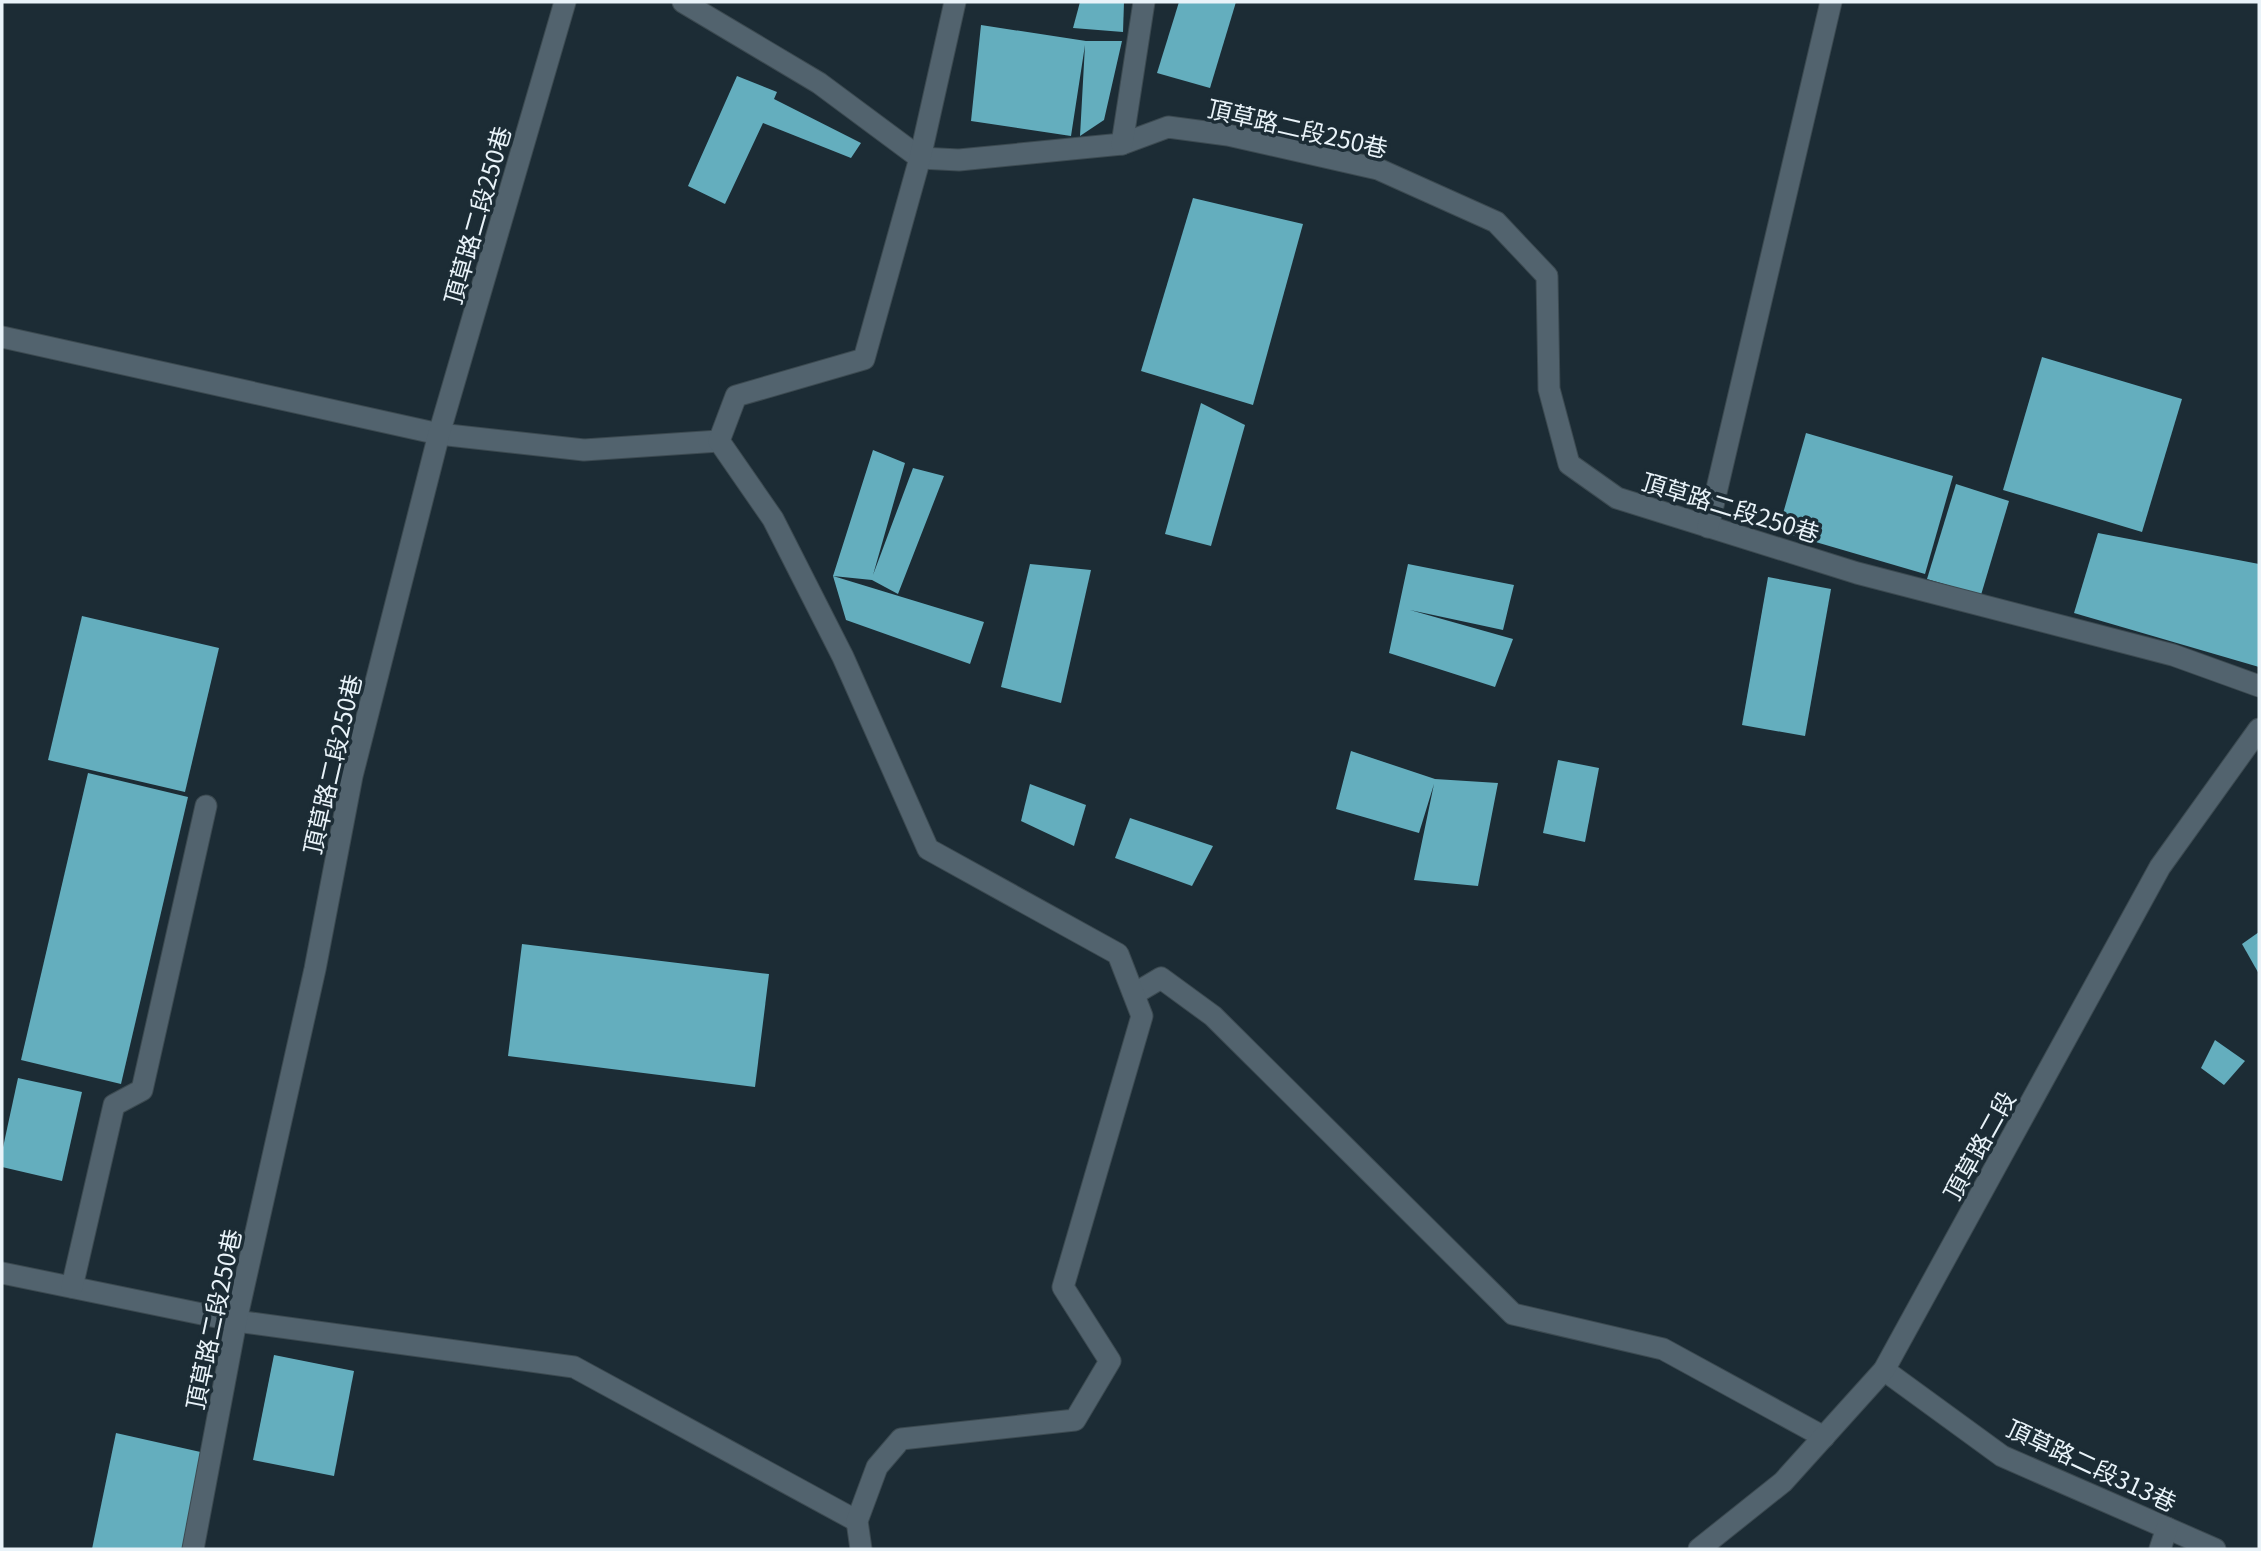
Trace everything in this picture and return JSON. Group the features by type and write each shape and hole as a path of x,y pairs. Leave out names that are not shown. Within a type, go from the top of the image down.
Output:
{"street":[{"name":"頂草路二段250巷","path":"193,1549 236,1321 315,969 352,776 439,434 565,2"},
{"path":"683,2 819,83 920,158"},
{"path":"719,441 736,396 864,359 920,158 955,2"},
{"path":"1122,144 1144,2"},
{"path":"1708,527 1831,2"},
{"name":"頂草路二段250巷","path":"920,158 959,160 1122,144 1168,127 1228,135 1378,169 1496,222 1547,276 1549,389 1569,464 1617,498 1857,573 2173,654 2259,686"},
{"path":"2,337 439,434 584,450 719,441"},
{"path":"719,441 773,519 843,657 928,849 1118,954 1142,1016 1063,1287 1110,1361 1075,1420 901,1439 877,1467 858,1521 861,1549"},
{"name":"頂草路二段","path":"1699,1549 1783,1482 1884,1370 2160,867 2259,729"},
{"path":"72,1287 114,1105 142,1090 206,806"},
{"path":"1134,994 1161,978 1213,1016 1513,1314 1663,1349 1824,1437"},
{"path":"2,1272 236,1321 574,1367 858,1521"},
{"name":"頂草路二段313巷","path":"1884,1370 2002,1456 2215,1549"},
{"path":"2160,1549 2167,1528"}],"building":[{"path":"1080,2 1124,2 1123,32 1073,28"},
{"path":"1179,2 1236,2 1210,88 1157,73"},
{"path":"981,25 1086,41 1122,41 1104,120 1080,136 1085,45 1071,136 971,121"},
{"path":"737,76 777,92 774,99 861,143 851,158 763,123 725,204 688,186"},
{"path":"1193,198 1303,224 1253,405 1141,371"},
{"path":"2042,357 2182,399 2142,532 2003,490"},
{"path":"1201,403 1245,425 1211,546 1165,534"},
{"path":"1806,433 1953,476 1925,574 1778,531"},
{"path":"873,450 905,463 873,575 913,468 944,476 898,594 872,580 833,576"},
{"path":"1956,484 2009,501 1981,595 1927,579"},
{"path":"2098,533 2259,564 2259,667 2074,613"},
{"path":"1030,564 1091,570 1061,703 1001,687"},
{"path":"1408,564 1514,585 1503,630 1410,610 1513,639 1495,687 1389,653"},
{"path":"833,576 984,622 970,664 846,620"},
{"path":"1768,577 1831,589 1805,736 1742,725"},
{"path":"82,616 219,648 185,792 48,760"},
{"path":"1351,751 1435,779 1498,783 1478,886 1414,880 1434,784 1419,833 1336,809"},
{"path":"1558,760 1599,768 1585,842 1543,833"},
{"path":"88,773 188,797 121,1084 21,1060"},
{"path":"1030,784 1086,805 1074,846 1021,821"},
{"path":"1130,818 1213,846 1192,886 1115,858"},
{"path":"2259,932 2259,974 2242,944"},
{"path":"522,944 769,974 755,1087 508,1056"},
{"path":"2215,1040 2245,1061 2224,1085 2201,1068"},
{"path":"18,1078 82,1092 62,1181 2,1167 2,1152"},
{"path":"274,1355 354,1371 334,1476 253,1460"},
{"path":"116,1433 205,1453 185,1549 92,1549"}]}
